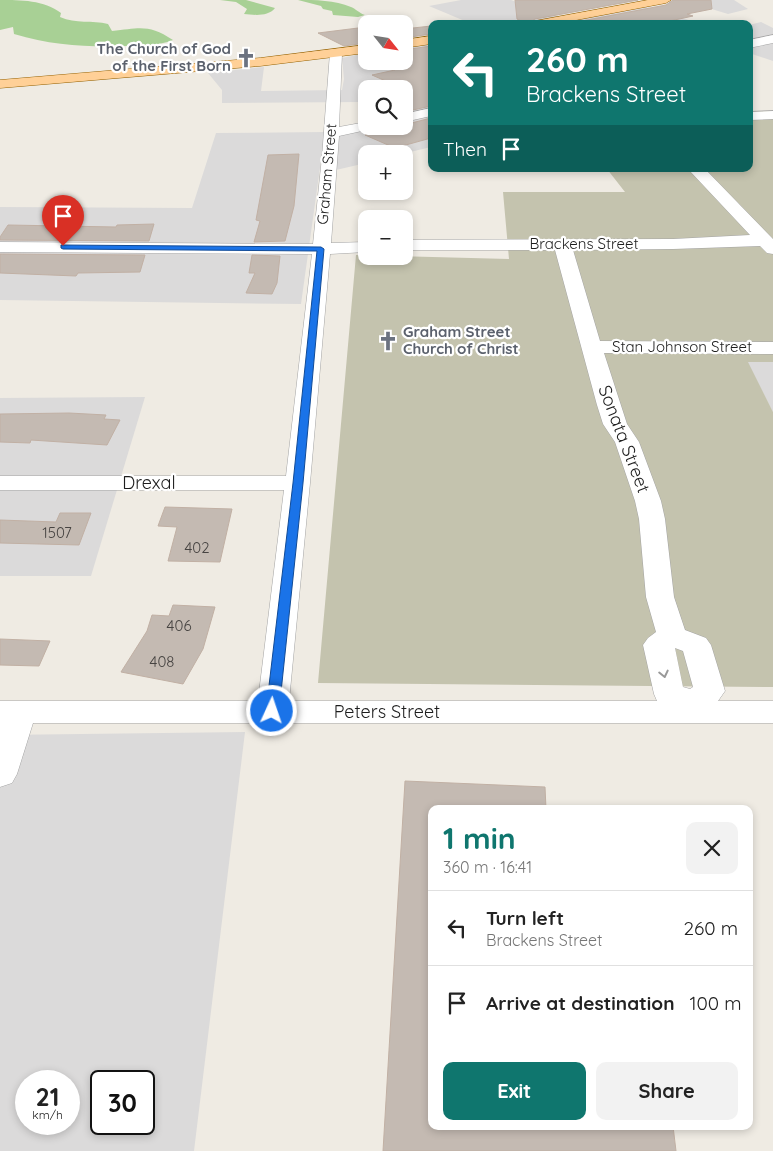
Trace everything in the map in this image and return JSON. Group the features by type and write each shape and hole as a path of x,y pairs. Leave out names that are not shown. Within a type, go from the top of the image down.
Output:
{"main road":[{"path":"557,20 666,0"},
{"path":"413,43 428,40"},
{"path":"0,84 260,62 358,50"}],"street":[{"path":"753,43 773,39"},
{"name":"Graham Street","path":"272,711 298,483 321,249 332,133 336,53"},
{"path":"413,116 428,113"},
{"path":"753,116 773,115"},
{"path":"332,133 358,128"},
{"path":"699,172 768,245"},
{"name":"Sonata Street","path":"562,244 608,405 615,424 627,442 648,501 652,519 656,578 672,636 658,645 669,694 695,707"},
{"name":"Brackens Street","path":"413,245 768,245"},
{"path":"0,246 321,249 358,247"},
{"name":"Stan Johnson Street","path":"592,347 773,348"},
{"name":"Drexal","path":"0,483 298,483"},
{"name":"Peters Street","path":"10,712 695,707 773,712"},
{"path":"0,774 10,712"}],"shaded area":[{"path":"461,0 511,0 558,17 541,20 462,20 429,6"},
{"path":"682,0 734,0 748,9 728,14"},
{"path":"646,7 689,20 574,20"},
{"path":"761,22 773,28 773,61 753,54 753,47 761,44 753,42 753,24"},
{"path":"428,44 428,148 413,151 413,145 358,145 358,165 336,170 339,136 358,131 358,135 413,135 413,80 358,80 358,102 222,103 222,90 208,73 264,67 261,91 342,90 344,79 342,58 358,55 358,70 413,70 413,47"},
{"path":"753,111 773,111 773,362 748,362 773,412 773,687 318,683 356,255 358,255 358,265 413,265 413,256 509,259 503,192 625,192 609,172 753,172"},
{"path":"325,132 301,304 0,300 0,207 192,208 216,133"},
{"path":"747,362 773,362 773,412"},
{"path":"145,397 91,576 0,576 0,398"},
{"path":"245,732 194,1151 0,1151 0,735"}],"green space":[{"path":"0,0 40,3 61,13 60,17 66,19 108,24 112,31 137,28 151,29 173,40 151,45 99,46 71,45 28,38 14,34 13,27 0,30"},
{"path":"220,0 246,0 275,8 265,14 244,14 247,9 236,2"},
{"path":"298,0 338,3 351,7 365,15 358,15 358,17 333,15 332,11 323,9 321,6"}],"building":[{"path":"515,0 638,0 533,20 517,19"},
{"path":"673,0 711,0 712,9 687,14 693,16 674,20 587,20 666,5"},
{"path":"428,26 428,34 413,37 413,28"},
{"path":"358,28 358,44 344,46 318,33"},
{"path":"428,46 428,107 413,110 413,80 383,80 372,75 395,70 413,70 413,49"},
{"path":"428,119 428,139 406,145 388,145 365,135 413,135 413,123"},
{"path":"299,154 294,206 285,241 254,242 260,221 256,220 268,155"},
{"path":"154,224 149,241 0,240 8,225 116,227 117,225"},
{"path":"0,254 145,255 140,272 78,273 76,276 0,273"},
{"path":"252,255 280,256 277,283 272,294 246,293 255,273 249,273"},
{"path":"69,413 106,415 104,419 120,420 107,445 31,440 30,443 0,442 0,414"},
{"path":"165,507 232,509 220,562 168,561 177,527 158,526"},
{"path":"60,513 91,513 79,545 0,543 0,520 56,522"},
{"path":"173,605 215,607 203,649 183,684 121,672 147,631 152,615 169,616"},
{"path":"0,639 50,641 39,666 0,665"},
{"path":"405,781 545,787 546,805 428,805 428,1130 673,1130 676,1151 383,1151"}],"place":[{"name":"The Church of God of the First Born","path":"246,58"},
{"name":"Graham Street Church of Christ","path":"388,341"}],"route":[{"path":"63,246 321,249 298,483 272,711"}]}
